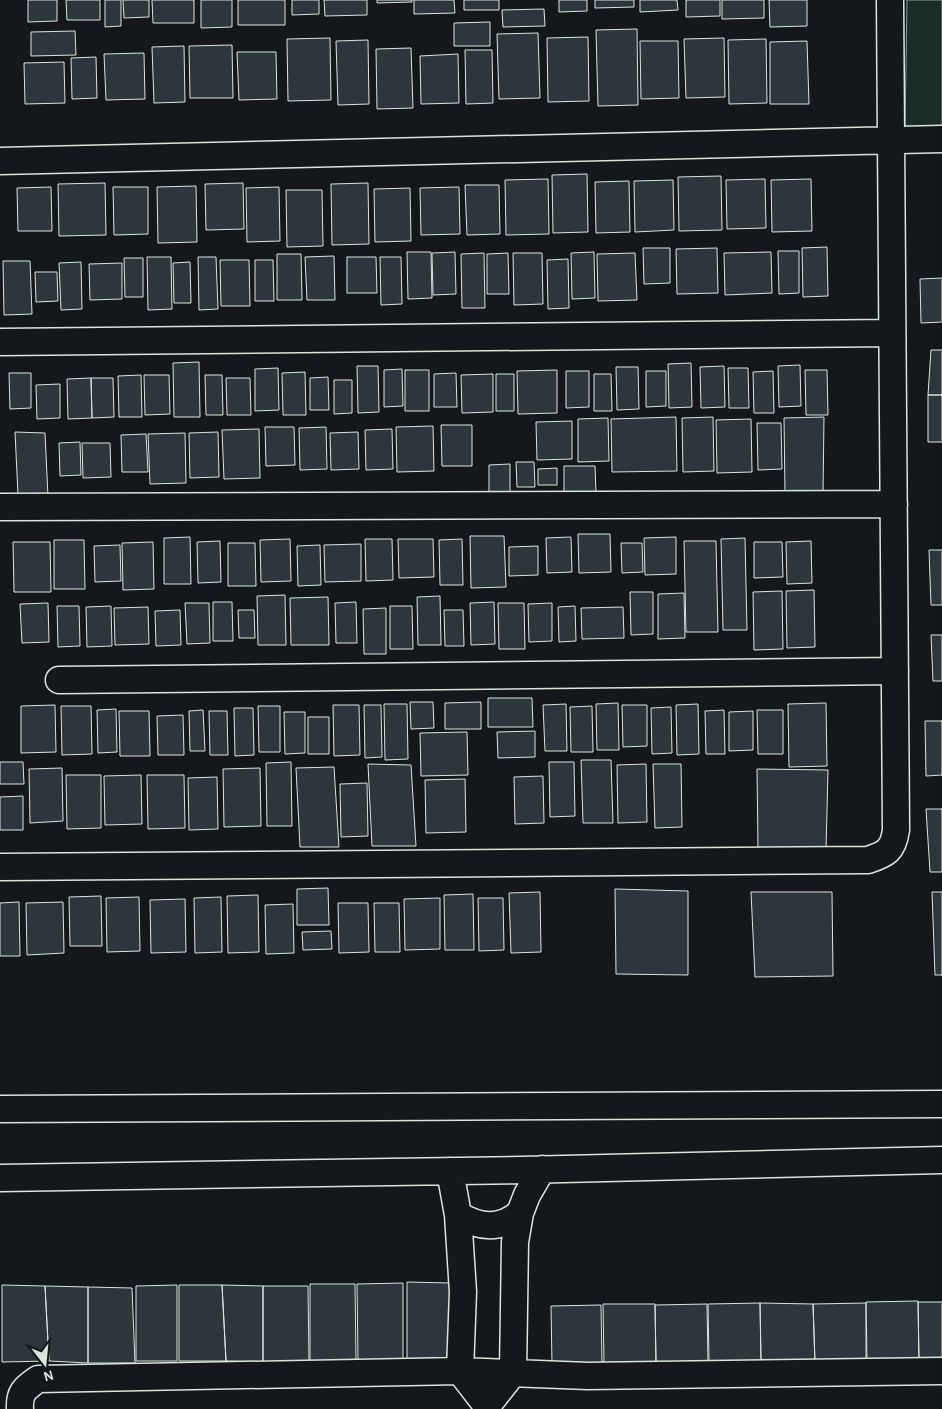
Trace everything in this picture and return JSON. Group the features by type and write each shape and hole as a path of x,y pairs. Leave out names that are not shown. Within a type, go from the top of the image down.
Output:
{"street":[{"path":"0,867 868,860 882,856 889,850 894,842 896,830 890,0"},
{"path":"0,161 942,139"},
{"path":"0,342 892,333"},
{"path":"0,507 894,504"},
{"path":"59,680 895,671"},
{"path":"0,1109 942,1104"},
{"path":"0,1178 450,1171 942,1160"},
{"path":"450,1171 458,1216 463,1292 460,1370 487,1407 513,1372 515,1242 520,1213 527,1195 542,1169"},
{"path":"458,1216 469,1222 492,1226 512,1220 520,1213"},
{"path":"20,1409 24,1389 38,1379 460,1370 588,1376 942,1371"}],"green space":[{"path":"907,0 942,0 942,128 905,129"}],"building":[{"path":"28,0 57,0 57,21 28,22"},
{"path":"66,0 100,0 100,20 67,20"},
{"path":"105,0 121,0 121,26 105,27"},
{"path":"123,0 149,0 149,17 124,18"},
{"path":"152,0 194,0 194,23 153,23"},
{"path":"201,0 232,0 232,27 201,28"},
{"path":"238,0 285,0 285,25 238,25"},
{"path":"292,0 319,0 319,14 292,15"},
{"path":"324,0 367,0 367,15 325,16"},
{"path":"377,0 412,0 412,2 377,3"},
{"path":"414,0 454,0 455,13 414,14"},
{"path":"464,0 499,0 499,10 464,10"},
{"path":"559,0 587,0 587,11 559,12"},
{"path":"595,0 634,0 634,7 595,8"},
{"path":"640,0 677,0 678,10 640,12"},
{"path":"686,0 720,0 720,16 686,17"},
{"path":"722,0 764,0 764,18 722,19"},
{"path":"769,0 807,0 807,26 770,27"},
{"path":"544,9 545,26 503,27 502,10"},
{"path":"490,22 490,46 454,46 454,23"},
{"path":"637,29 638,105 598,106 596,30"},
{"path":"75,31 76,55 31,56 31,32"},
{"path":"538,33 540,98 499,99 497,34"},
{"path":"588,37 589,101 548,102 547,38"},
{"path":"330,38 331,100 288,101 287,39"},
{"path":"724,38 725,97 686,98 684,39"},
{"path":"766,39 767,103 729,104 728,40"},
{"path":"368,40 369,104 338,105 336,41"},
{"path":"640,41 678,41 679,98 641,99"},
{"path":"807,41 809,104 770,104 770,42"},
{"path":"232,45 233,98 190,98 189,46"},
{"path":"184,46 185,102 154,103 152,47"},
{"path":"411,48 413,108 377,109 376,49"},
{"path":"465,50 492,50 493,103 466,104"},
{"path":"237,52 276,52 277,99 239,100"},
{"path":"144,53 145,99 106,100 104,54"},
{"path":"458,54 459,103 421,104 420,56"},
{"path":"96,57 97,98 72,99 71,58"},
{"path":"64,62 65,103 25,104 24,63"},
{"path":"587,174 588,232 553,233 552,175"},
{"path":"721,176 722,230 679,231 678,177"},
{"path":"548,179 549,234 506,235 505,180"},
{"path":"765,179 766,228 727,229 726,180"},
{"path":"811,179 812,231 772,232 771,180"},
{"path":"673,180 674,230 635,232 634,181"},
{"path":"629,181 630,232 596,233 595,182"},
{"path":"105,183 106,235 59,236 58,184"},
{"path":"243,183 244,229 206,230 205,184"},
{"path":"368,183 369,244 332,245 331,184"},
{"path":"465,185 499,185 500,234 467,235"},
{"path":"196,186 197,242 158,243 157,187"},
{"path":"51,187 52,231 18,231 17,188"},
{"path":"113,187 148,187 148,234 114,235"},
{"path":"279,187 280,241 247,242 246,188"},
{"path":"459,187 460,234 421,235 420,188"},
{"path":"410,188 411,241 375,242 374,189"},
{"path":"286,190 322,190 323,246 287,247"},
{"path":"827,247 828,296 803,297 802,248"},
{"path":"643,248 670,248 670,283 644,284"},
{"path":"717,248 718,293 677,294 676,249"},
{"path":"778,251 799,251 799,293 779,294"},
{"path":"407,252 431,252 432,298 408,299"},
{"path":"455,252 456,294 433,295 432,253"},
{"path":"594,252 595,298 572,299 571,253"},
{"path":"771,252 772,293 725,295 724,253"},
{"path":"484,253 485,308 462,308 461,254"},
{"path":"508,253 509,294 487,294 487,254"},
{"path":"513,253 542,253 543,304 514,305"},
{"path":"635,253 637,300 598,301 597,254"},
{"path":"277,254 301,254 302,300 277,300"},
{"path":"334,256 335,300 307,300 305,257"},
{"path":"147,257 171,257 172,309 148,310"},
{"path":"198,257 216,257 218,309 199,310"},
{"path":"347,257 376,257 377,293 347,293"},
{"path":"380,257 401,257 402,304 381,305"},
{"path":"124,258 143,258 143,297 125,297"},
{"path":"568,259 569,308 548,309 547,260"},
{"path":"220,260 249,260 250,306 221,306"},
{"path":"255,260 273,260 274,301 255,301"},
{"path":"3,261 30,261 32,314 4,315"},
{"path":"81,262 82,309 61,310 59,263"},
{"path":"190,262 191,303 174,303 173,263"},
{"path":"122,263 122,299 90,300 89,264"},
{"path":"35,272 57,272 58,301 36,302"},
{"path":"942,278 942,322 921,323 920,279"},
{"path":"931,350 942,350 942,395 928,395"},
{"path":"199,362 200,417 174,417 173,363"},
{"path":"691,363 692,407 669,408 668,364"},
{"path":"800,365 801,406 779,407 778,366"},
{"path":"357,366 378,366 379,412 358,413"},
{"path":"724,366 725,407 701,408 700,367"},
{"path":"616,367 638,367 639,409 617,410"},
{"path":"278,368 279,410 255,411 255,369"},
{"path":"728,368 748,368 749,408 729,408"},
{"path":"402,369 403,406 384,407 384,370"},
{"path":"405,370 429,370 429,411 405,411"},
{"path":"557,370 557,413 518,414 517,371"},
{"path":"805,370 827,370 828,415 806,415"},
{"path":"566,371 589,371 589,407 566,408"},
{"path":"646,371 666,371 666,406 646,407"},
{"path":"773,371 774,413 754,413 753,372"},
{"path":"305,372 306,415 283,415 282,373"},
{"path":"9,373 31,373 31,408 10,409"},
{"path":"456,373 457,407 434,407 434,374"},
{"path":"493,374 493,412 462,413 461,375"},
{"path":"496,374 514,374 514,411 496,411"},
{"path":"594,374 611,374 612,411 594,411"},
{"path":"141,375 142,417 119,417 118,376"},
{"path":"144,375 169,375 170,414 145,415"},
{"path":"205,375 222,375 223,415 206,415"},
{"path":"328,377 329,410 310,410 310,378"},
{"path":"91,378 92,418 68,419 67,379"},
{"path":"91,378 113,378 114,417 92,418"},
{"path":"226,378 250,378 251,415 227,415"},
{"path":"334,380 352,380 352,413 334,414"},
{"path":"60,384 60,418 37,419 36,385"},
{"path":"928,395 942,395 942,442 928,442"},
{"path":"676,417 677,471 612,472 611,419"},
{"path":"713,417 714,471 683,472 682,418"},
{"path":"824,417 823,493 785,493 784,418"},
{"path":"608,418 609,461 578,462 578,419"},
{"path":"751,419 752,472 717,473 716,420"},
{"path":"572,421 572,459 537,460 536,422"},
{"path":"757,423 781,423 782,469 758,470"},
{"path":"441,425 472,425 472,466 442,466"},
{"path":"433,426 434,471 397,472 396,427"},
{"path":"265,427 294,427 295,465 266,466"},
{"path":"326,427 327,469 300,470 299,428"},
{"path":"259,429 260,478 224,479 222,430"},
{"path":"392,429 393,469 366,470 365,430"},
{"path":"15,432 45,433 48,497 18,495"},
{"path":"218,432 219,477 190,478 189,433"},
{"path":"358,432 359,469 331,470 330,433"},
{"path":"185,433 186,483 150,484 148,434"},
{"path":"146,434 148,472 122,472 121,435"},
{"path":"80,442 81,475 60,476 59,443"},
{"path":"82,443 110,443 111,477 83,478"},
{"path":"516,462 534,462 535,487 517,487"},
{"path":"510,464 510,495 489,496 489,465"},
{"path":"564,466 595,466 596,493 564,494"},
{"path":"557,468 557,485 538,485 538,469"},
{"path":"578,534 610,534 611,572 579,573"},
{"path":"470,536 504,536 506,587 471,588"},
{"path":"190,537 191,584 164,584 164,538"},
{"path":"571,537 572,572 547,573 546,538"},
{"path":"676,537 676,574 645,575 644,538"},
{"path":"745,538 747,630 723,630 721,539"},
{"path":"290,539 291,581 261,582 260,540"},
{"path":"365,539 392,539 393,580 366,581"},
{"path":"398,539 433,539 434,577 399,578"},
{"path":"462,539 463,585 440,585 439,540"},
{"path":"54,540 84,540 85,589 54,589"},
{"path":"220,541 221,582 198,583 197,542"},
{"path":"684,541 716,541 718,632 686,632"},
{"path":"811,541 812,583 787,584 786,542"},
{"path":"13,542 50,542 51,592 14,592"},
{"path":"153,542 154,589 123,590 122,543"},
{"path":"754,542 782,542 783,577 754,578"},
{"path":"228,543 255,543 256,586 228,586"},
{"path":"621,543 642,543 643,572 622,573"},
{"path":"361,544 361,581 325,582 324,545"},
{"path":"120,545 121,581 95,582 94,546"},
{"path":"320,545 321,585 298,586 297,546"},
{"path":"538,546 538,575 509,576 509,547"},
{"path":"929,550 942,550 942,605 931,605"},
{"path":"814,590 815,647 787,648 786,591"},
{"path":"782,591 783,649 754,650 753,592"},
{"path":"630,592 653,592 653,634 631,635"},
{"path":"684,593 685,638 658,639 658,594"},
{"path":"285,595 286,645 258,645 257,596"},
{"path":"440,596 441,645 418,645 417,597"},
{"path":"328,597 329,645 291,645 290,598"},
{"path":"213,602 232,602 233,641 213,641"},
{"path":"356,602 357,643 336,643 335,603"},
{"path":"494,602 495,644 471,645 470,603"},
{"path":"48,603 49,642 22,643 20,604"},
{"path":"185,603 209,603 210,643 187,644"},
{"path":"498,603 524,603 525,649 499,649"},
{"path":"552,603 552,641 529,642 528,604"},
{"path":"57,606 79,606 80,646 58,647"},
{"path":"111,606 112,646 87,647 86,607"},
{"path":"390,606 412,606 413,649 390,649"},
{"path":"575,606 576,641 559,642 558,607"},
{"path":"148,607 149,644 115,645 114,608"},
{"path":"623,607 624,638 582,639 581,608"},
{"path":"386,608 386,654 364,654 363,609"},
{"path":"180,610 181,645 156,646 155,611"},
{"path":"238,610 254,610 255,638 239,638"},
{"path":"444,610 463,610 464,646 445,646"},
{"path":"931,635 942,635 942,681 933,681"},
{"path":"488,698 532,698 533,727 488,727"},
{"path":"410,702 433,702 434,728 411,729"},
{"path":"481,702 481,729 445,729 445,703"},
{"path":"618,703 619,750 597,750 596,704"},
{"path":"826,703 827,766 789,767 788,704"},
{"path":"384,704 407,704 408,759 385,760"},
{"path":"566,704 567,751 545,751 543,705"},
{"path":"698,704 699,754 677,755 676,705"},
{"path":"55,705 56,752 21,753 21,706"},
{"path":"333,705 359,705 360,755 334,756"},
{"path":"364,705 381,705 382,757 365,758"},
{"path":"622,705 647,705 647,746 623,747"},
{"path":"61,706 91,706 92,754 62,755"},
{"path":"258,706 280,706 280,752 259,752"},
{"path":"592,706 593,752 571,752 570,707"},
{"path":"671,707 672,753 652,754 651,708"},
{"path":"234,708 253,708 254,755 235,756"},
{"path":"116,709 117,752 98,753 97,710"},
{"path":"203,710 205,751 190,751 189,711"},
{"path":"724,710 725,754 706,754 705,711"},
{"path":"757,710 783,710 783,754 758,754"},
{"path":"119,711 149,711 150,756 120,756"},
{"path":"209,711 227,711 228,755 210,755"},
{"path":"753,711 753,750 729,751 729,712"},
{"path":"284,712 305,712 305,753 285,754"},
{"path":"183,715 184,755 158,755 157,716"},
{"path":"308,717 329,717 329,754 308,754"},
{"path":"925,721 942,721 942,775 926,776"},
{"path":"535,731 535,757 498,758 497,732"},
{"path":"467,732 468,775 421,776 420,733"},
{"path":"581,760 611,760 613,823 583,823"},
{"path":"0,762 23,762 24,784 0,784"},
{"path":"291,762 292,826 267,826 266,763"},
{"path":"549,762 574,762 575,816 550,817"},
{"path":"368,764 411,765 416,846 372,846"},
{"path":"646,764 647,822 618,823 617,765"},
{"path":"653,764 681,764 682,827 655,828"},
{"path":"334,767 339,847 300,847 296,768"},
{"path":"62,768 63,821 30,823 29,769"},
{"path":"260,768 261,826 224,827 223,769"},
{"path":"757,769 828,770 826,851 758,850"},
{"path":"66,775 101,775 101,828 67,829"},
{"path":"141,775 142,824 105,825 104,776"},
{"path":"147,775 184,775 185,828 148,829"},
{"path":"543,776 544,823 515,824 514,777"},
{"path":"217,777 218,829 189,830 188,778"},
{"path":"465,779 466,832 426,833 425,780"},
{"path":"367,783 368,836 341,837 340,784"},
{"path":"23,796 23,830 0,830 0,797"},
{"path":"926,809 942,809 942,872 930,872"},
{"path":"328,888 329,925 297,925 297,889"},
{"path":"615,889 688,891 688,975 616,974"},
{"path":"540,892 541,952 511,953 509,893"},
{"path":"751,892 832,892 833,976 755,977"},
{"path":"932,892 942,892 942,975 935,975"},
{"path":"473,894 474,950 445,950 444,895"},
{"path":"258,895 259,952 228,953 227,896"},
{"path":"101,896 102,946 70,946 69,897"},
{"path":"139,897 140,951 107,952 106,898"},
{"path":"221,897 222,952 195,953 194,898"},
{"path":"440,898 440,949 405,950 404,899"},
{"path":"478,898 503,898 504,950 479,951"},
{"path":"185,899 186,952 151,953 150,900"},
{"path":"19,902 20,956 0,956 0,903"},
{"path":"63,902 64,953 27,955 26,903"},
{"path":"338,903 368,903 369,952 339,953"},
{"path":"374,903 399,903 400,952 375,952"},
{"path":"293,904 294,953 266,954 265,905"},
{"path":"331,931 332,949 303,950 302,932"},
{"path":"407,1282 450,1283 453,1359 407,1359"},
{"path":"403,1283 403,1359 358,1360 357,1284"},
{"path":"310,1284 355,1284 356,1360 310,1361"},
{"path":"2,1285 45,1286 49,1361 2,1362"},
{"path":"177,1285 177,1361 136,1361 136,1286"},
{"path":"179,1285 222,1285 226,1361 179,1361"},
{"path":"222,1285 263,1286 263,1362 226,1361"},
{"path":"45,1286 88,1287 88,1363 49,1361"},
{"path":"263,1286 308,1286 309,1362 263,1362"},
{"path":"88,1287 132,1288 135,1363 88,1363"},
{"path":"918,1301 919,1360 867,1361 866,1302"},
{"path":"918,1302 942,1302 942,1360 919,1361"},
{"path":"760,1303 813,1304 815,1363 761,1362"},
{"path":"760,1303 761,1362 709,1362 708,1304"},
{"path":"866,1303 866,1362 815,1363 813,1304"},
{"path":"603,1304 655,1304 656,1362 604,1363"},
{"path":"707,1304 708,1362 656,1363 655,1305"},
{"path":"601,1305 602,1363 552,1365 551,1306"}]}
